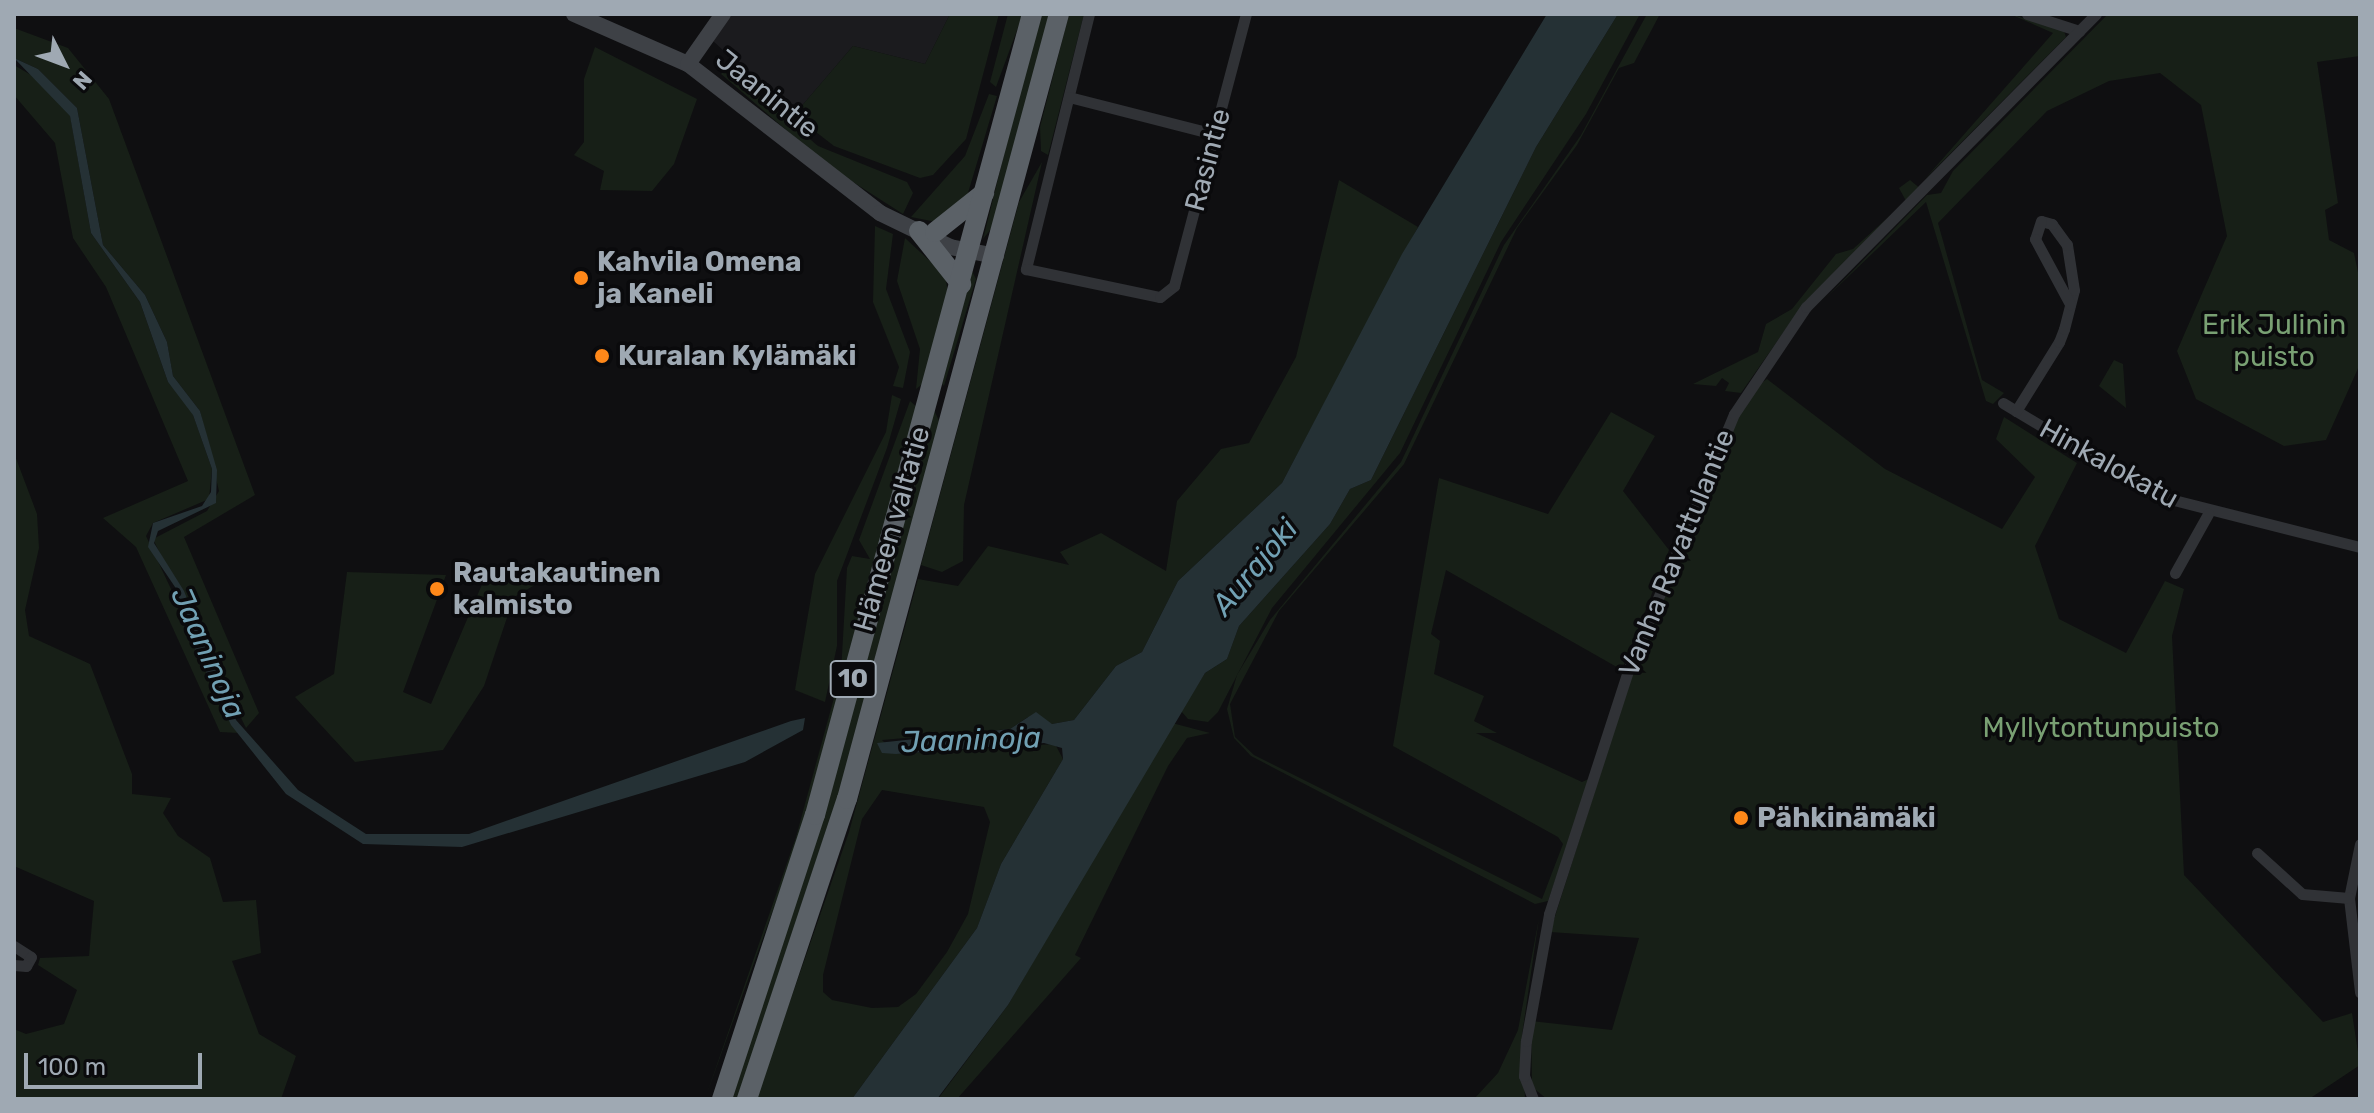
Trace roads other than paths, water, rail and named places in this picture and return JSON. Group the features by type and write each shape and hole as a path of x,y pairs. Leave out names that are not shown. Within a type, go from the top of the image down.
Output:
{"highway":[{"name":"Hämeen valtatie","path":"722,1099 815,815 1032,14"},
{"name":"Hämeen valtatie","path":"747,1099 847,799 1059,14"},
{"path":"961,284 927,231 984,193"}],"main road":[{"name":"Jaanintie","path":"574,14 688,64 854,196 927,231 996,256"},
{"path":"688,64 723,14"}],"street":[{"path":"1089,14 1069,97 1210,133"},
{"name":"Rasintie","path":"1069,97 1026,269 1160,297 1174,286 1210,133 1246,14"},
{"path":"2027,14 2079,31"},
{"name":"Vanha Ravattulantie","path":"1533,1099 1524,1076 1526,1041 1549,914 1628,671 1727,427 1798,317 2096,14"},
{"path":"2016,411 2052,357 2070,304 2071,254 2058,229 2041,221 2035,239 2070,304"},
{"name":"Hinkalokatu","path":"2003,403 2130,482 2208,514 2360,547"},
{"path":"2175,573 2208,514"},
{"path":"2360,844 2349,898 2360,992"},
{"path":"2257,853 2302,894 2349,898"},
{"path":"14,946 31,957 26,966 14,965"}],"water":[{"path":"1547,14 1618,14 1536,147 1371,480 1350,489 1330,524 1239,626 1227,659 1205,673 1008,1005 937,1099 852,1099 977,928 1001,864 1063,759 1062,748 1044,743 896,754 882,753 877,743 1010,729 1036,712 1052,724 1074,720 1116,666 1142,652 1178,581 1282,483 1402,254"},
{"name":"Jaaninoja","path":"14,58 38,69 77,108 103,245 145,295 167,342 173,376 200,411 217,470 216,503 158,531 154,543 184,591 236,720 298,790 366,834 469,834 805,718 803,730 745,762 462,847 363,844 286,794 231,725 184,626 175,587 148,547 153,523 202,506 211,492 212,469 193,415 168,382 140,302 91,233 70,116"}],"place":[{"name":"Kahvila Omena ja Kaneli","path":"581,278"},
{"name":"Kuralan Kylämäki","path":"602,356"},
{"name":"Rautakautinen kalmisto","path":"437,589"},
{"name":"Pähkinämäki","path":"1741,818"}],"park label":[{"name":"Erik Julinin puisto","path":"2274,341"},
{"name":"Myllytontunpuisto","path":"2101,728"}],"water label":[{"name":"Aurajoki","path":"1255,567"}]}
